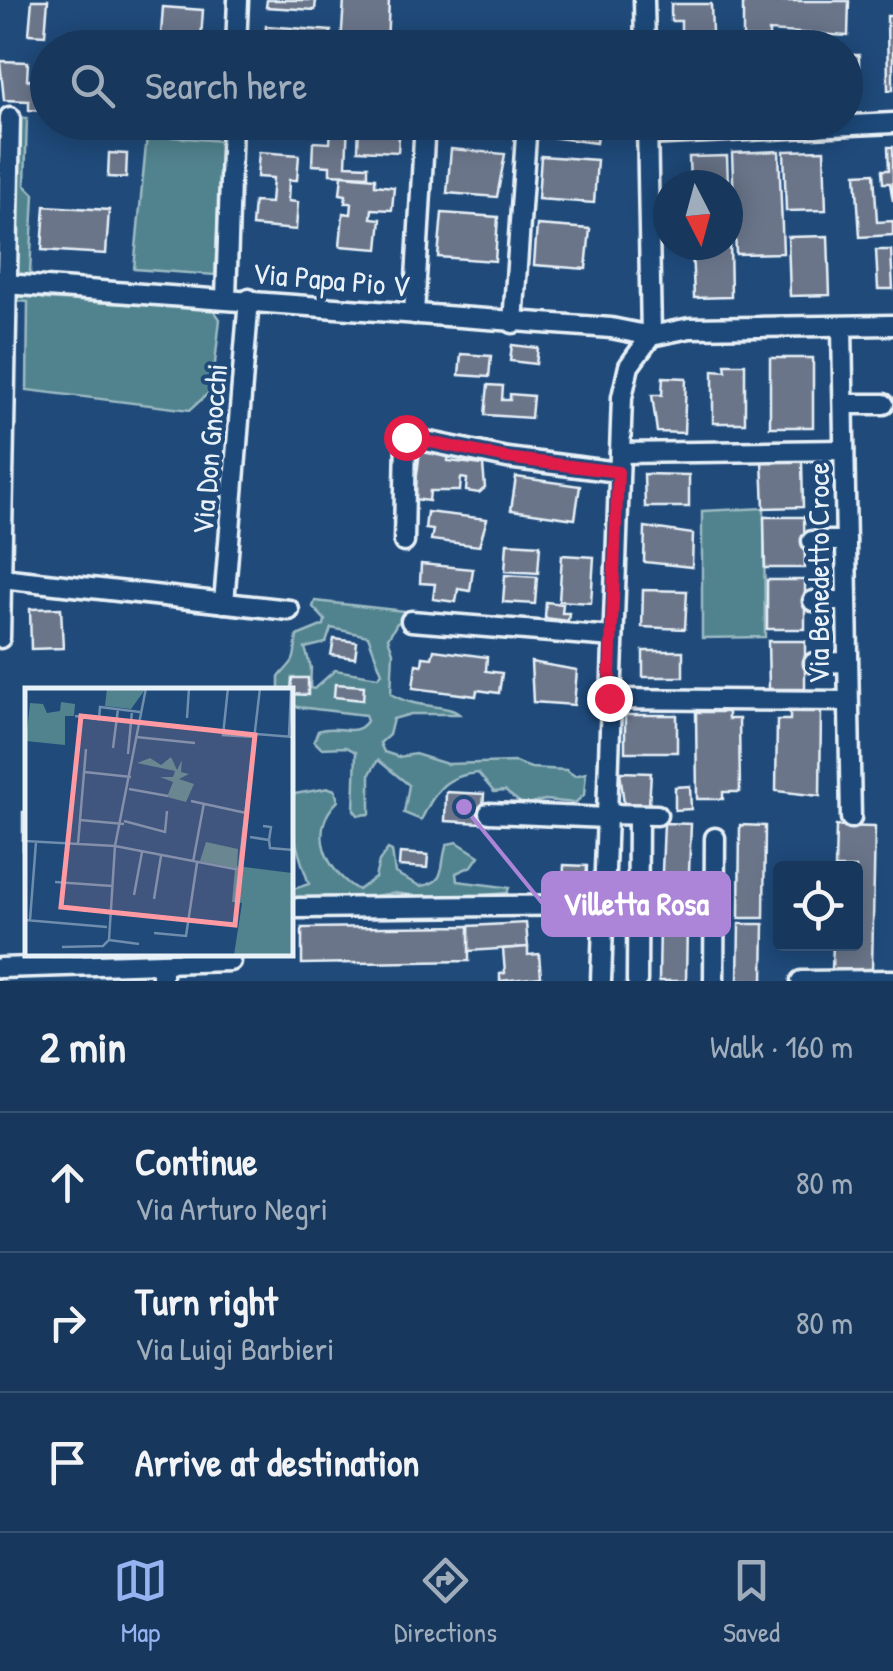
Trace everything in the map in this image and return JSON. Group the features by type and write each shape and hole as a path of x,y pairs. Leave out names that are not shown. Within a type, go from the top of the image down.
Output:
{"street":[{"path":"237,30 238,0"},
{"path":"644,0 645,30"},
{"path":"0,638 10,117"},
{"path":"863,124 893,123"},
{"path":"226,298 231,140"},
{"path":"414,314 424,140"},
{"path":"513,323 526,140"},
{"path":"601,981 622,397 629,366 651,336 647,140"},
{"name":"Via Papa Pio V","path":"6,284 611,328 651,336 690,328 893,325"},
{"name":"Via Don Gnocchi","path":"224,603 249,299"},
{"name":"Via Benedetto Croce","path":"842,327 851,818"},
{"path":"844,404 884,404"},
{"path":"404,542 406,437 507,458 619,463 844,450"},
{"path":"812,541 846,541"},
{"path":"1,578 289,610"},
{"path":"813,601 846,601"},
{"path":"411,621 613,637"},
{"path":"814,662 846,662"},
{"path":"609,698 846,702"},
{"path":"489,813 647,815 638,981"},
{"path":"714,981 715,838"},
{"path":"298,908 604,904"},
{"path":"0,968 162,972 230,961"},
{"path":"801,981 893,980"}],"green space":[{"path":"0,117 27,118 25,185 34,194 29,293 44,299 213,309 220,319 212,390 190,410 27,390 28,302 0,299"},
{"path":"147,140 222,141 215,275 134,269"},
{"path":"764,508 765,637 702,638 702,511"},
{"path":"315,601 413,612 416,617 397,623 388,638 393,652 391,694 459,714 411,714 393,719 389,735 380,743 384,752 399,757 415,754 447,764 515,762 531,768 566,770 575,776 586,773 584,795 575,803 545,800 523,805 505,791 494,792 478,773 456,778 442,787 421,820 404,813 409,785 378,760 370,774 370,814 358,815 354,810 356,752 346,747 321,748 314,741 318,731 325,729 357,729 367,721 365,715 298,707 292,705 292,688 279,688 279,677 294,659 297,636 324,625 325,620 313,607","holes":["331,628 368,636 382,673 378,677 335,670 314,689 310,688 311,668 305,648 326,643"]},
{"path":"335,790 338,801 324,824 324,849 337,872 358,890 375,878 379,861 388,849 392,851 395,873 420,886 429,884 439,877 447,844 457,842 479,856 472,866 456,873 457,881 509,888 507,893 442,899 394,893 353,899 298,897 292,910 292,889 309,884 293,827 294,794"}],"building":[{"path":"32,0 48,0 45,30 30,30 29,34"},
{"path":"267,0 316,0 315,10 266,7"},
{"path":"344,0 389,0 388,30 342,30"},
{"path":"743,1 849,1 848,30 743,30"},
{"path":"671,4 711,4 712,30 681,30 681,21 671,21"},
{"path":"163,7 203,10 202,30 161,30"},
{"path":"887,16 893,16 893,90 888,90"},
{"path":"266,26 318,30 266,30"},
{"path":"0,61 28,62 30,110 29,101 4,100"},
{"path":"347,140 346,165 368,166 368,176 330,174 330,166 312,165 313,142"},
{"path":"358,140 399,140 398,152 358,150"},
{"path":"888,147 893,147 893,201 890,183 883,183 882,170 889,170"},
{"path":"451,149 505,154 497,197 447,193"},
{"path":"824,150 826,210 786,211 784,151"},
{"path":"779,151 783,253 743,254 743,170 733,170 732,153"},
{"path":"259,152 299,155 297,180 289,180 288,201 298,202 296,230 252,226 254,202 271,203 273,178 257,177"},
{"path":"109,153 127,154 126,178 108,177"},
{"path":"541,156 597,160 594,203 538,199"},
{"path":"727,156 727,170 689,170 689,157"},
{"path":"874,173 877,222 893,221 893,235 860,237 856,174"},
{"path":"342,175 375,178 375,185 394,187 392,210 372,209 371,218 381,219 378,249 340,246 343,213 351,214 352,203 345,203 346,195 340,194"},
{"path":"45,206 109,210 106,254 42,250"},
{"path":"442,213 498,217 495,261 438,257"},
{"path":"537,225 590,229 586,269 534,265"},
{"path":"828,236 830,295 790,296 788,237"},
{"path":"876,250 891,250 893,289 878,289"},
{"path":"693,260 730,260 731,297 694,298"},
{"path":"512,345 538,348 536,364 510,361"},
{"path":"461,354 491,356 489,377 459,375"},
{"path":"770,358 813,358 813,427 770,427"},
{"path":"725,364 745,364 745,423 713,423 713,370 726,371"},
{"path":"663,377 686,378 684,433 657,432 652,395 662,395"},
{"path":"488,385 503,386 502,400 510,400 510,394 533,396 531,418 485,415"},
{"path":"420,450 449,453 448,461 483,465 485,488 479,493 466,491 467,479 461,478 460,491 430,491 429,501 414,499"},
{"path":"802,460 803,507 764,508 762,461"},
{"path":"644,474 689,475 689,507 645,507"},
{"path":"516,477 580,486 575,519 511,510"},
{"path":"427,512 487,519 479,546 431,540 433,530 425,529"},
{"path":"764,517 804,517 805,568 765,568"},
{"path":"645,527 693,534 692,567 644,562"},
{"path":"507,543 540,545 538,573 505,571"},
{"path":"562,555 594,557 591,603 559,601"},
{"path":"421,564 473,569 470,591 458,589 456,602 433,599 435,584 420,583"},
{"path":"505,575 537,577 535,604 503,602"},
{"path":"767,580 805,580 805,629 767,629"},
{"path":"643,590 687,591 685,629 642,627"},
{"path":"546,602 563,604 562,613 569,613 568,621 545,618"},
{"path":"61,608 63,648 31,649 30,609"},
{"path":"334,639 357,642 355,658 331,655"},
{"path":"768,641 805,641 805,689 769,689"},
{"path":"434,650 487,657 486,671 502,673 499,693 477,690 476,696 413,688 416,664 422,665 423,657 432,658"},
{"path":"643,651 683,651 683,677 643,677"},
{"path":"531,662 577,670 574,705 533,702"},
{"path":"292,678 308,678 308,695 292,694"},
{"path":"335,684 364,686 363,700 334,697"},
{"path":"790,711 821,711 820,796 776,791 777,720 790,720"},
{"path":"696,712 728,712 728,719 739,719 740,792 723,792 723,799 697,799"},
{"path":"625,715 677,715 677,752 625,752"},
{"path":"620,772 651,773 649,805 624,804"},
{"path":"690,786 691,809 675,810 675,787"},
{"path":"446,792 484,794 482,823 445,821"},
{"path":"23,812 25,812 25,879"},
{"path":"664,823 691,824 687,921 660,920"},
{"path":"740,825 765,826 764,918 739,918"},
{"path":"836,826 875,827 872,970 832,969 833,951 863,951 863,861 835,861"},
{"path":"400,853 428,855 427,868 399,866"},
{"path":"564,865 587,866 586,891 545,890 546,882 563,882"},
{"path":"526,923 528,947 469,951 469,926"},
{"path":"660,924 687,925 686,981 659,981"},
{"path":"739,924 764,924 763,981 738,981"},
{"path":"469,926 469,961 302,964 302,928"},
{"path":"528,947 528,955 539,954 541,977 500,981 500,974 505,973 503,949"}],"place":[{"name":"Villetta Rosa","path":"464,807"}],"route":[{"path":"406,437 507,458 618,472 609,698"}]}
